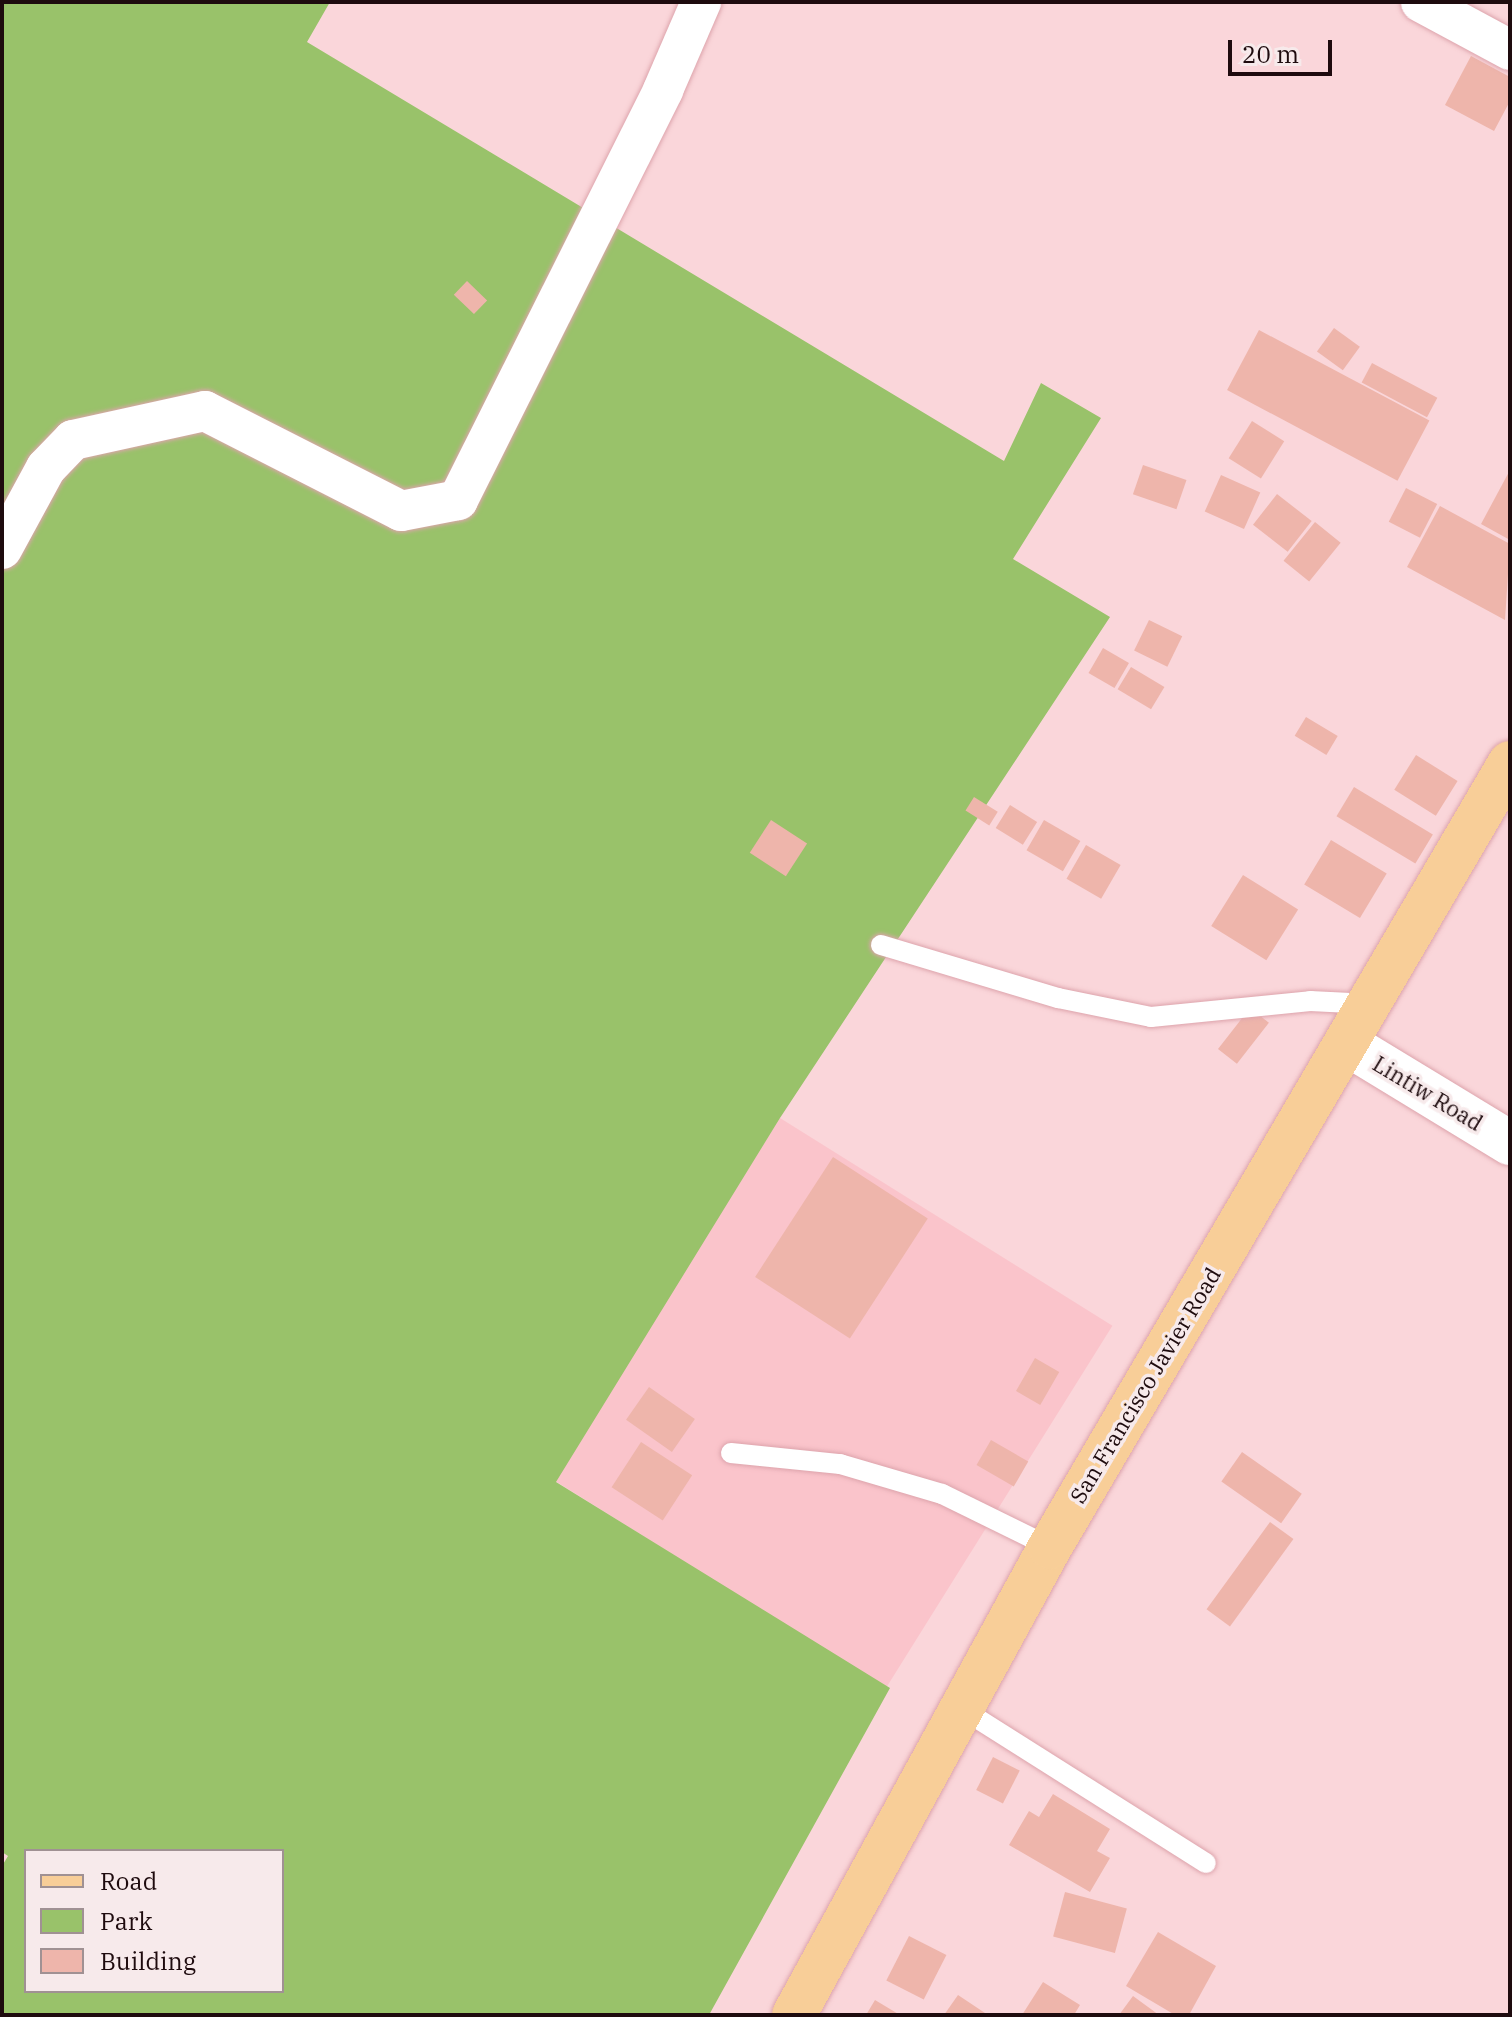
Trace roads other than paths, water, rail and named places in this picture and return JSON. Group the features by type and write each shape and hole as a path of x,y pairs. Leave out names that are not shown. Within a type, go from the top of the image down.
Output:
{"main road":[{"name":"San Francisco Javier Road","path":"794,2015 959,1707 1050,1547 1510,763"}],"street":[{"path":"2,549 46,468 73,440 205,411 401,511 458,500 701,2"},
{"path":"1421,2 1510,50"},
{"name":"Lintiw Road","path":"1347,1044 1510,1143"}],"lane":[{"path":"881,945 1058,998 1151,1017 1310,1001 1371,1004"},
{"path":"731,1453 840,1464 942,1494 1050,1547"},
{"path":"959,1707 1206,1863"}]}
